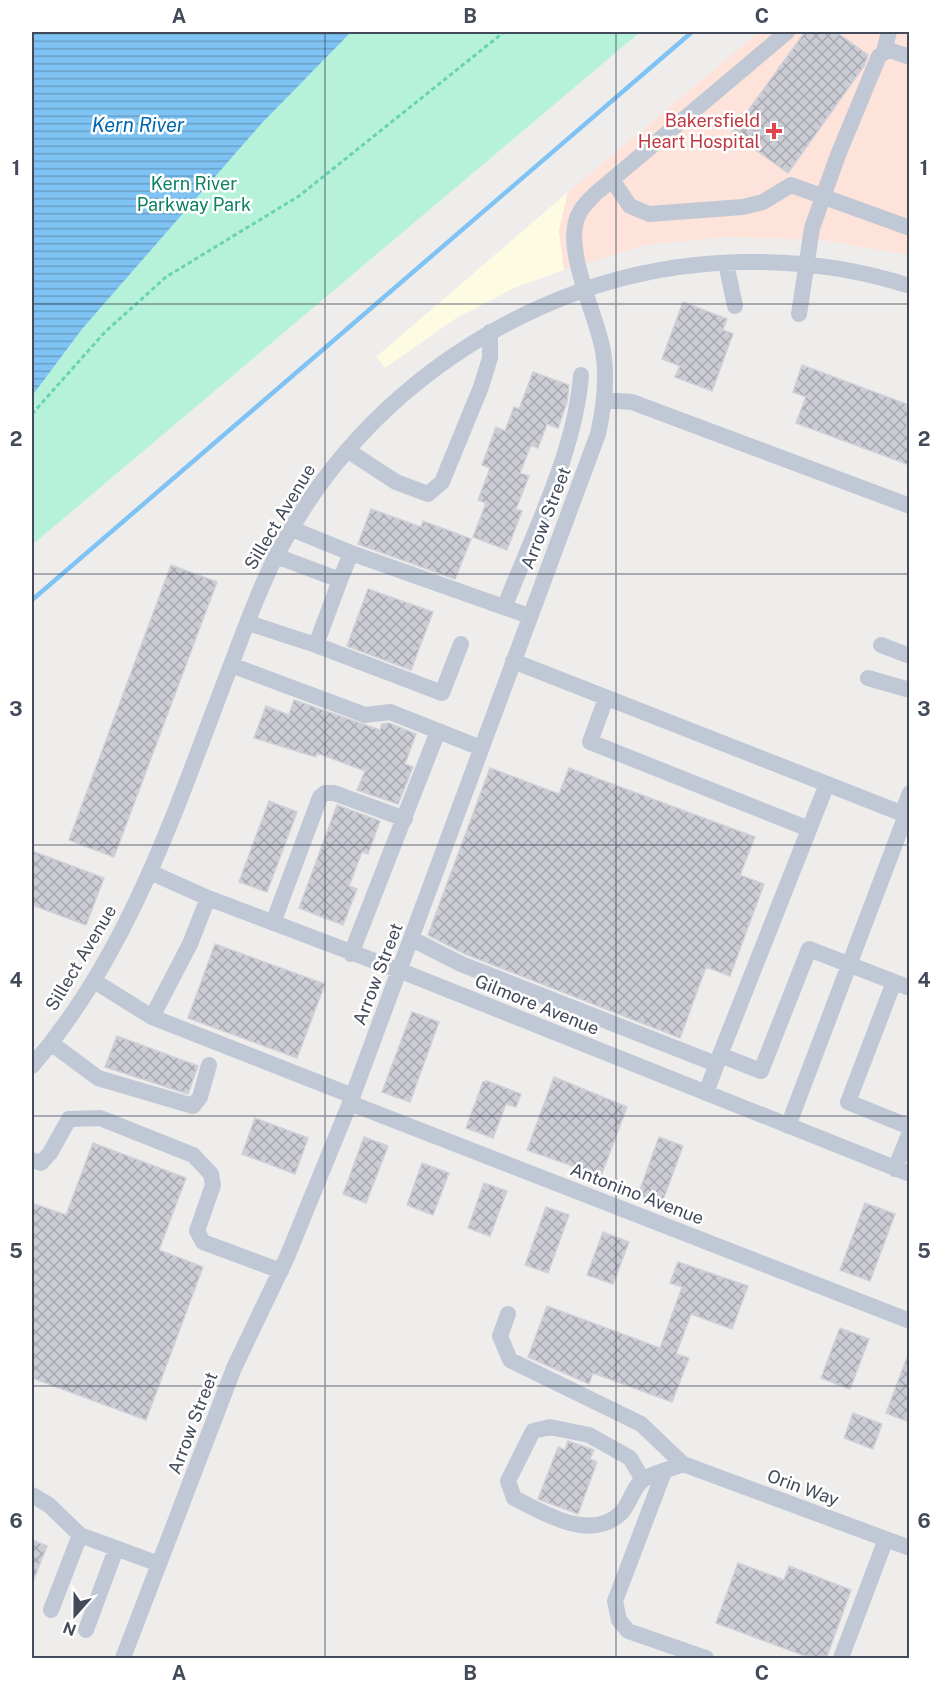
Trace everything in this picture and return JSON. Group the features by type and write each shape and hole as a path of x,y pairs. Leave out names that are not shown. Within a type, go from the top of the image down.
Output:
{"street":[{"name":"Arrow Street","path":"123,1659 234,1368 281,1271 352,1100 529,616 592,451 604,400 604,354 576,256 574,231 579,212 612,180 787,32"},
{"path":"799,314 812,228 838,155 884,51 889,32"},
{"path":"884,51 909,57"},
{"path":"612,180 630,206 648,214 755,205 791,185 909,228"},
{"path":"726,263 735,306"},
{"name":"Sillect Avenue","path":"32,1066 94,981 150,872 276,556 319,484 380,414 415,383 490,332 551,302 586,289 671,268 726,263 805,265 848,270 906,285"},
{"path":"906,285 909,268"},
{"path":"347,450 396,482 428,494 442,482 481,387 490,358 490,332"},
{"path":"505,606 571,434 579,404 581,375"},
{"path":"604,400 632,402 909,506"},
{"path":"292,529 351,553 529,616"},
{"path":"316,645 351,553"},
{"path":"276,556 340,580"},
{"path":"248,623 316,645 442,693 462,645"},
{"path":"881,645 909,656"},
{"path":"513,661 906,815"},
{"path":"231,665 365,715 390,712 481,748"},
{"path":"868,678 909,690"},
{"path":"606,698 590,742 809,829"},
{"path":"351,954 438,731"},
{"path":"706,1093 827,784"},
{"path":"788,1126 906,815 909,792"},
{"path":"273,923 320,797 326,793 334,793 405,819"},
{"name":"Gilmore Avenue","path":"150,872 208,898 401,971 902,1172"},
{"path":"152,1017 190,944 208,898"},
{"path":"412,939 461,964 718,1059 761,1071 809,949 849,964 902,985 848,1102 909,1127"},
{"name":"Antonino Avenue","path":"94,981 152,1017 352,1100 909,1321"},
{"path":"51,1043 99,1078 193,1106 200,1097 209,1065"},
{"path":"32,1160 41,1163 50,1153 69,1119 100,1118 193,1155 211,1174 213,1185 197,1231 203,1242 281,1271"},
{"path":"902,1172 909,1132"},
{"path":"508,1314 500,1336 510,1360 641,1425 683,1464 643,1480 621,1513 607,1522 582,1525 561,1521 514,1497 508,1481 533,1431 550,1427 589,1435 630,1458 643,1480"},
{"name":"Orin Way","path":"683,1464 909,1548"},
{"path":"664,1472 615,1601 619,1620 628,1630 706,1659"},
{"path":"32,1495 49,1505 80,1535 159,1564"},
{"path":"51,1610 80,1535"},
{"path":"841,1659 886,1539"},
{"path":"86,1630 116,1549"}],"path":[{"path":"32,414 105,332 166,277 299,196 504,32"}],"shaded area":[{"name":"Bakersfield Heart Hospital","path":"759,32 909,32 909,255 822,240 729,237 646,245 564,270 559,230 568,192"},
{"path":"568,192 559,230 564,270 514,288 455,319 385,368 376,357"}],"green space":[{"name":"Kern River Parkway Park","path":"32,32 640,32 32,545"}],"water":[{"name":"Kern River","path":"32,32 351,32 261,124 82,329 32,396"}],"building":[{"path":"805,32 836,32 868,55 864,66 788,173 732,133"},
{"path":"683,302 727,319 723,330 733,334 712,391 675,377 680,366 662,359"},
{"path":"802,365 909,405 906,429 909,431 909,465 796,423 806,397 793,392"},
{"path":"533,372 569,385 567,402 558,428 547,424 538,448 531,445 520,473 529,476 516,509 522,511 507,550 473,537 486,503 478,500 490,468 482,465 496,427 505,431 514,407 519,409"},
{"path":"371,509 421,527 423,521 471,539 455,579 358,544"},
{"path":"171,565 217,582 114,857 69,840"},
{"path":"368,589 433,612 411,670 347,646"},
{"path":"294,700 380,730 382,724 389,723 416,734 405,764 413,767 398,804 357,790 365,771 317,753 316,757 254,738 266,706 289,715"},
{"path":"490,768 559,794 569,768 755,837 740,875 764,884 730,976 706,967 680,1038 465,954 428,935"},
{"path":"269,801 297,812 267,892 239,882"},
{"path":"337,805 380,821 368,854 362,852 349,886 357,889 343,925 299,908"},
{"path":"32,851 104,878 86,925 32,905"},
{"path":"215,944 325,984 297,1058 188,1018"},
{"path":"412,1012 439,1022 410,1102 382,1092"},
{"path":"117,1036 198,1066 188,1094 105,1067"},
{"path":"554,1077 627,1107 601,1176 527,1150"},
{"path":"487,1081 521,1094 516,1107 506,1104 493,1138 466,1128 483,1082"},
{"path":"255,1118 308,1138 295,1174 242,1154"},
{"path":"364,1137 388,1146 366,1203 343,1194"},
{"path":"659,1137 683,1146 662,1203 638,1195"},
{"path":"93,1143 186,1178 159,1250 203,1267 146,1420 32,1378 32,1203 66,1215"},
{"path":"422,1163 449,1173 433,1215 407,1205"},
{"path":"484,1183 507,1191 490,1236 468,1228"},
{"path":"865,1203 895,1214 870,1281 840,1270"},
{"path":"546,1207 569,1215 548,1273 525,1265"},
{"path":"603,1232 629,1242 613,1284 587,1275"},
{"path":"678,1262 748,1286 732,1329 691,1314 676,1354 689,1358 672,1402 593,1373 589,1384 528,1357 547,1306 660,1348 682,1287 670,1283"},
{"path":"840,1328 869,1339 850,1389 821,1378"},
{"path":"909,1355 909,1422 886,1413"},
{"path":"853,1413 882,1424 873,1449 844,1438"},
{"path":"568,1441 594,1450 590,1459 597,1462 578,1514 538,1499 558,1447 565,1450"},
{"path":"32,1540 47,1546 32,1584"},
{"path":"738,1563 784,1580 789,1566 851,1590 826,1659 813,1659 716,1623"}],"waterway":[{"path":"32,600 692,32"}],"place":[{"name":"Bakersfield Heart Hospital","path":"774,131"}]}
